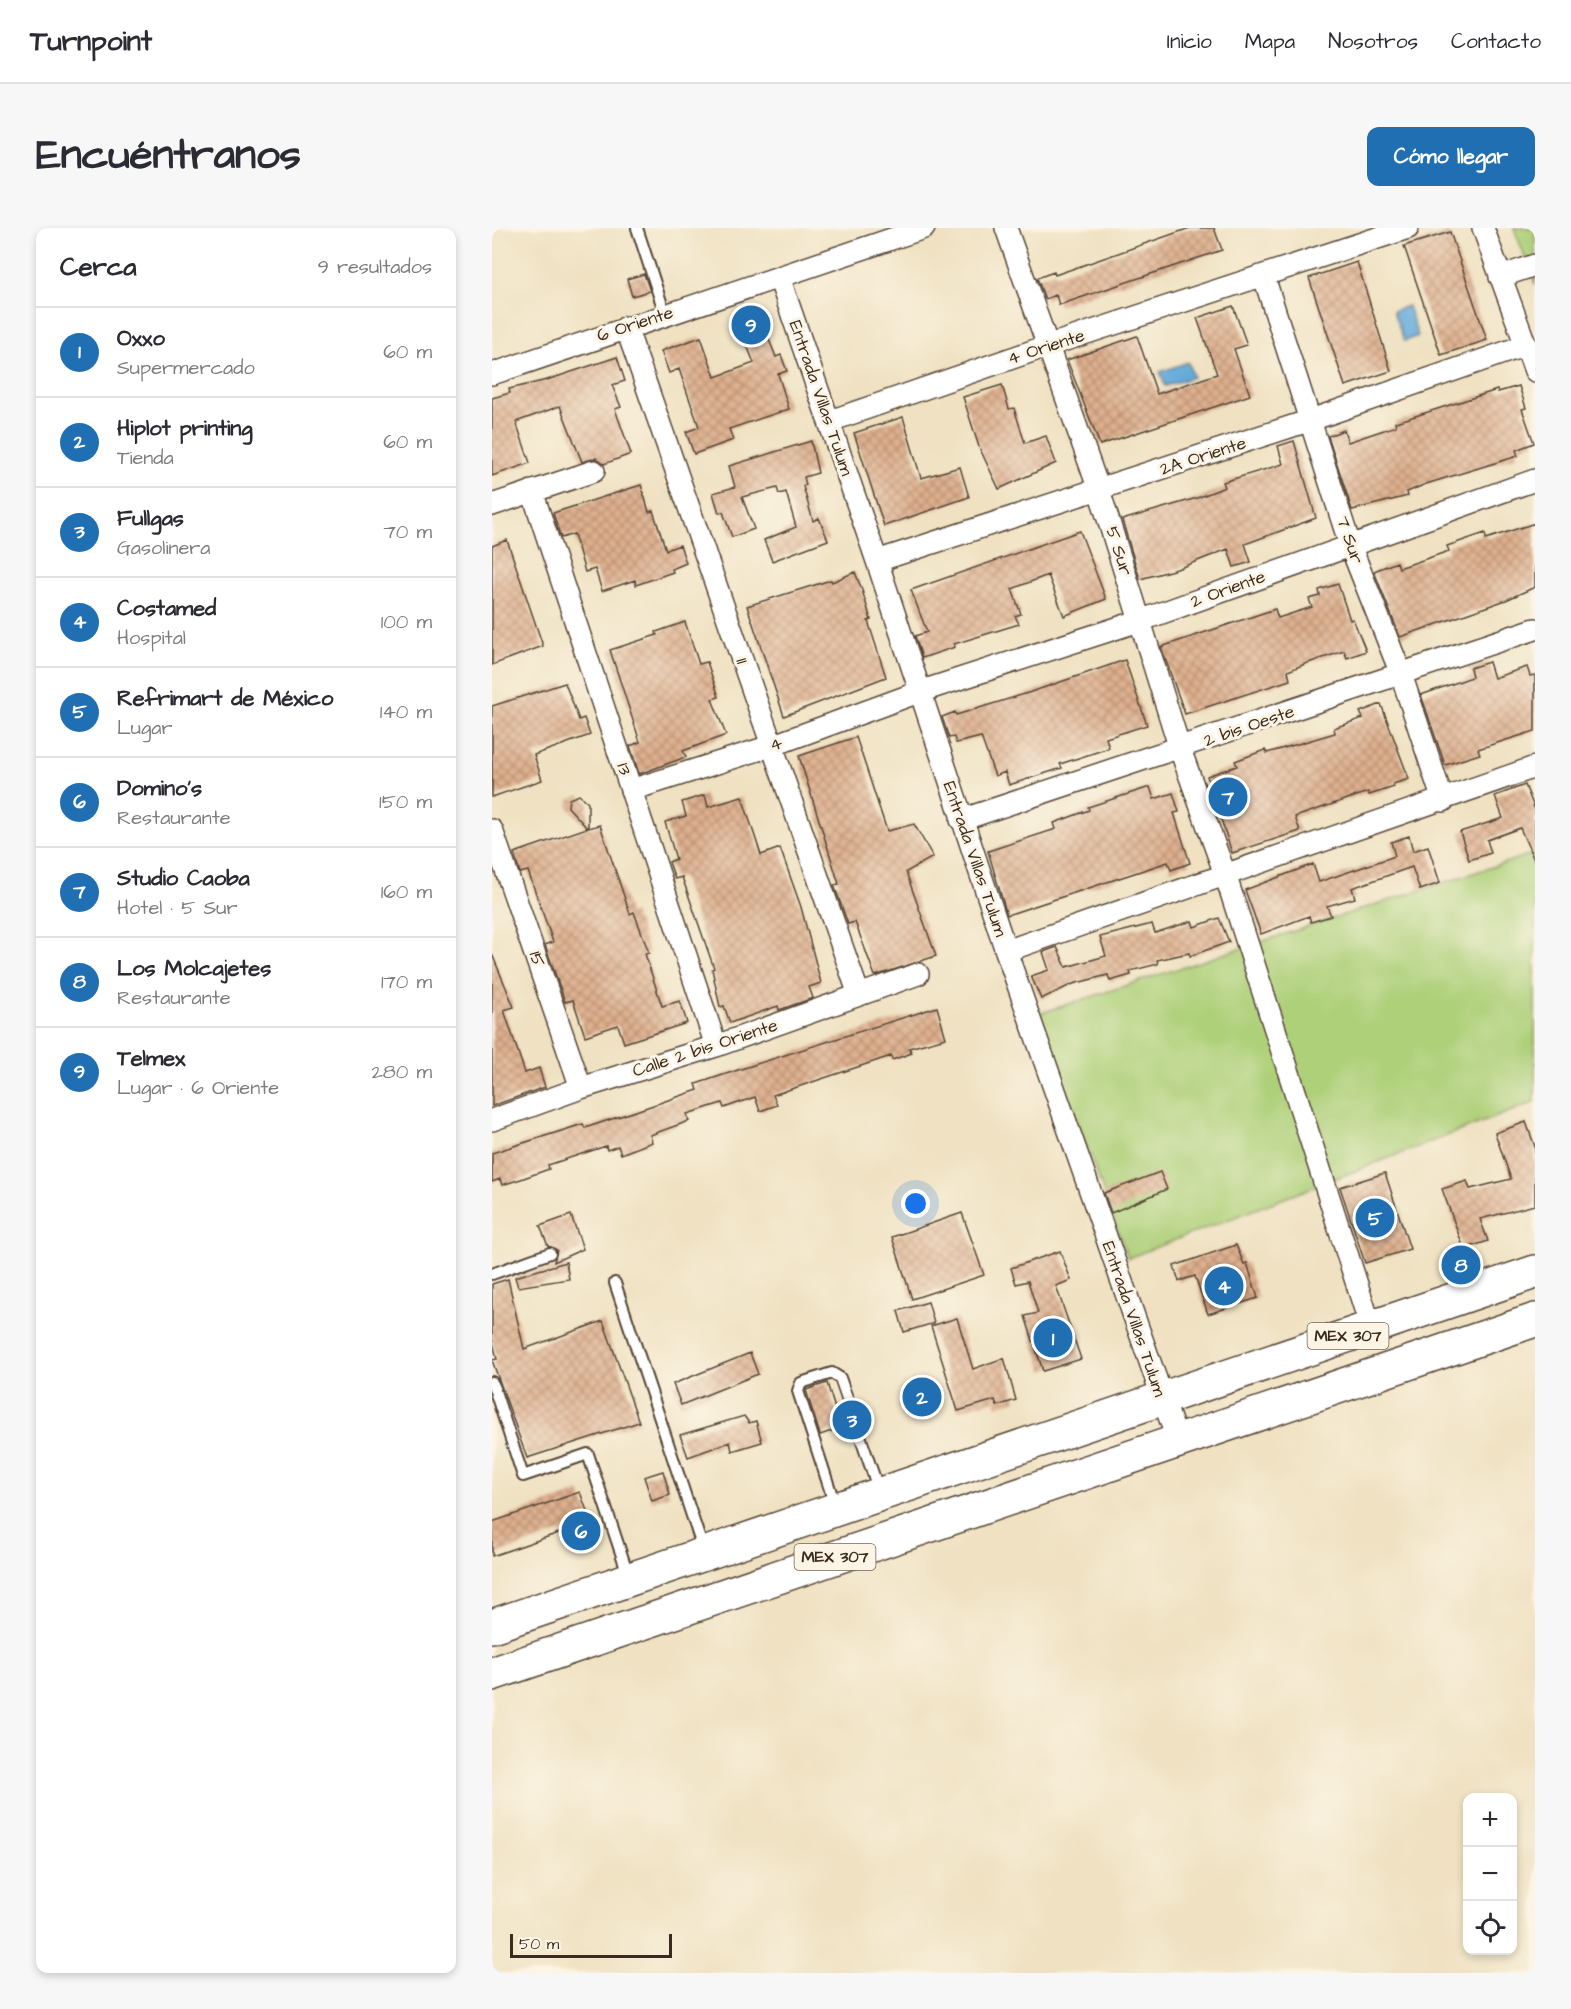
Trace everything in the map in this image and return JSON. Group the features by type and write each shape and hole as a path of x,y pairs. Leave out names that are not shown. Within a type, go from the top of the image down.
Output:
{"highway":[{"name":"MEX 307","path":"493,1623 630,1581 1535,1272"},
{"name":"MEX 307","path":"492,1674 1535,1320"},
{"path":"781,1530 795,1570"}],"street":[{"name":"6 Oriente","path":"492,374 924,228"},
{"name":"5 Sur","path":"1006,228 1099,490 1142,620 1180,749 1226,877 1371,1328"},
{"name":"4 Oriente","path":"830,421 1047,346 1264,277 1408,228"},
{"path":"1483,228 1535,371"},
{"path":"1500,277 1535,265"},
{"name":"Entrada Villas Tulum","path":"779,277 878,561 961,820 1177,1440"},
{"name":"7 Sur","path":"1264,277 1350,545 1401,674 1443,801"},
{"name":"11","path":"626,327 859,995"},
{"name":"2A Oriente","path":"878,561 1311,420 1526,345"},
{"path":"492,505 594,471"},
{"name":"2 Oriente","path":"919,692 1142,620 1535,480"},
{"name":"13","path":"532,491 716,1046"},
{"name":"2 bis Oeste","path":"961,820 1535,629"},
{"name":"4","path":"631,790 771,746 919,692"},
{"path":"1006,951 1226,877 1535,767"},
{"name":"15","path":"492,830 581,1088"},
{"name":"Calle 2 bis Oriente","path":"492,1120 581,1088 716,1046 918,974"}],"lane":[{"path":"637,228 665,314"},
{"path":"492,1274 550,1253"},
{"path":"615,1283 705,1555"},
{"path":"837,1509 798,1391 801,1383 832,1373 840,1378 880,1494"},
{"path":"492,1382 524,1476 588,1454 630,1581"}],"green space":[{"path":"1514,228 1535,228 1535,284"},
{"path":"1535,853 1535,1102 1128,1258 1038,1014"}],"water":[{"path":"1408,306 1418,336 1404,341 1393,311"},
{"path":"1188,362 1193,377 1165,386 1160,372"}],"building":[{"path":"1190,228 1214,228 1222,250 1059,305 1056,295 1045,299 1037,278 1054,272 1055,275"},
{"path":"1450,232 1487,340 1441,355 1404,246"},
{"path":"1357,262 1391,371 1345,386 1309,278"},
{"path":"644,274 650,291 632,296 627,279"},
{"path":"1233,306 1247,345 1234,349 1250,395 1100,445 1067,360 1137,336 1157,394 1217,374 1197,318"},
{"path":"758,312 776,357 781,355 787,371 778,374 789,409 729,429 733,440 694,454 686,432 699,427 679,369 669,373 661,351 701,337 715,377 754,363 737,320"},
{"path":"617,357 625,381 612,385 621,407 615,409 631,454 604,464 596,458 582,462 560,406 516,422 530,463 492,476 492,398 510,393 509,389 547,380"},
{"path":"1002,385 1009,409 1014,408 1025,443 1046,436 1056,463 999,489 979,447 963,397"},
{"path":"1519,386 1526,408 1522,409 1534,443 1516,450 1518,456 1426,484 1407,492 1408,496 1352,510 1328,436 1344,430 1348,442 1396,426 1395,422 1497,390 1498,392"},
{"path":"903,417 921,478 960,467 969,497 884,526 854,433"},
{"path":"811,441 818,473 804,477 806,485 803,486 813,521 819,518 828,540 772,561 764,540 796,527 786,492 779,494 777,488 742,497 754,529 732,537 723,512 719,513 713,493 735,487 729,466"},
{"path":"1294,441 1316,518 1245,544 1251,562 1234,567 1228,549 1177,569 1140,579 1122,520 1197,498 1225,487 1223,482 1283,464 1278,446"},
{"path":"641,485 649,512 653,511 666,550 680,545 686,563 672,569 673,572 636,585 635,580 602,591 595,569 585,572 574,534 561,538 553,513"},
{"path":"1535,523 1535,587 1506,600 1400,637 1374,571 1397,562 1399,568 1449,551 1447,546 1485,533 1486,539"},
{"path":"1080,531 1106,599 1064,616 1048,575 1012,589 1021,614 1015,616 1019,624 954,644 955,647 922,658 915,636 927,632 911,590"},
{"path":"507,540 543,646 492,665 492,546"},
{"path":"855,572 886,677 784,716 747,606 831,580 832,582"},
{"path":"1338,584 1350,620 1353,619 1366,651 1347,658 1344,651 1305,664 1288,671 1290,680 1185,714 1161,647 1275,609 1278,618 1312,607 1309,599 1320,596 1319,590"},
{"path":"685,622 699,664 707,662 719,697 712,699 726,735 683,751 686,757 639,774 630,746 640,742 610,650 657,635 656,632"},
{"path":"1125,660 1147,725 1106,738 1109,748 1060,764 1062,768 1009,785 1005,772 995,776 981,737 956,743 954,737 949,738 942,717 955,712 956,715 1028,693"},
{"path":"1489,662 1494,678 1527,667 1530,676 1535,675 1535,731 1478,749 1480,754 1445,765 1421,695 1472,677 1470,668"},
{"path":"565,683 579,720 584,718 590,735 534,755 542,780 492,797 492,706"},
{"path":"1381,704 1409,779 1393,784 1394,787 1369,795 1368,792 1295,817 1300,831 1232,853 1207,776 1237,766 1235,761 1265,750 1267,753 1335,733 1334,728 1363,718 1360,712"},
{"path":"856,737 887,831 914,824 933,857 906,872 936,956 875,976 855,922 848,924 834,885 839,884 799,756"},
{"path":"1525,785 1535,810 1535,862 1520,828 1487,840 1491,853 1469,860 1460,832 1503,818 1495,796"},
{"path":"1150,787 1154,799 1173,793 1179,812 1174,813 1190,863 1171,870 1168,862 1007,915 988,851 1056,829 1054,823 1089,810 1088,807"},
{"path":"579,795 588,803 588,828 600,825 630,914 634,912 649,953 645,954 662,1006 680,1001 687,1023 624,1043 618,1025 585,1036 573,1000 565,1002 545,945 553,942 528,871 520,873 514,853 587,828 568,807 569,799"},
{"path":"705,795 708,807 742,797 761,855 780,848 801,907 821,983 809,987 813,998 779,1010 778,1006 730,1023 724,1006 720,1007 712,969 714,968 682,877 675,879 669,862 676,859 665,822 686,816 682,802"},
{"path":"1409,836 1413,851 1428,846 1440,883 1420,890 1412,867 1352,888 1355,898 1327,906 1331,916 1311,922 1309,916 1261,934 1245,890 1313,864 1319,882 1395,856 1391,842"},
{"path":"1219,918 1229,942 1190,956 1189,953 1157,960 1158,964 1130,971 1131,975 1110,981 1108,975 1073,984 1041,999 1031,976 1049,970 1043,952 1057,947 1066,967 1106,956 1100,937 1152,924 1155,933 1192,921 1194,927"},
{"path":"492,954 514,1007 504,1010 525,1073 539,1068 545,1087 492,1106"},
{"path":"937,1007 946,1038 909,1048 912,1053 892,1060 891,1056 773,1095 777,1105 760,1111 755,1097 724,1108 722,1103 687,1114 689,1121 650,1135 652,1142 621,1154 618,1146 607,1150 606,1146 548,1165 549,1169 502,1185 500,1179 492,1182 492,1153 583,1124 585,1128 698,1090 696,1084"},
{"path":"1526,1122 1535,1147 1535,1205 1480,1219 1488,1241 1464,1249 1442,1189 1467,1181 1470,1189 1511,1179 1495,1133"},
{"path":"1160,1172 1167,1189 1111,1213 1104,1193"},
{"path":"1385,1173 1410,1249 1365,1263 1340,1187"},
{"path":"962,1213 984,1275 912,1299 892,1237"},
{"path":"571,1215 583,1249 554,1262 557,1250 548,1246 540,1226"},
{"path":"1236,1245 1244,1264 1247,1263 1258,1298 1208,1314 1195,1276 1179,1281 1174,1266"},
{"path":"1060,1251 1071,1280 1056,1286 1081,1359 1043,1371 1025,1316 1038,1313 1028,1281 1016,1284 1011,1268"},
{"path":"566,1262 569,1279 518,1287 515,1277"},
{"path":"508,1279 524,1349 603,1321 639,1422 527,1458 492,1360 497,1359 492,1339 492,1284"},
{"path":"928,1302 934,1323 904,1332 898,1311"},
{"path":"957,1318 973,1369 1004,1358 1016,1400 997,1406 995,1400 958,1411 931,1326"},
{"path":"750,1353 758,1374 681,1405 673,1384"},
{"path":"827,1383 841,1428 820,1435 806,1390"},
{"path":"744,1416 749,1423 756,1421 762,1442 732,1451 730,1442 688,1457 680,1435"},
{"path":"663,1471 670,1495 652,1501 644,1477"},
{"path":"580,1492 591,1522 492,1556 492,1522"}],"place":[{"name":"Telmex","path":"751,325"},
{"name":"Studio Caoba","path":"1228,797"},
{"name":"Refrimart de México","path":"1375,1218"},
{"name":"Los Molcajetes","path":"1461,1265"},
{"name":"Costamed","path":"1224,1286"},
{"name":"Oxxo","path":"1053,1338"},
{"name":"Hiplot printing","path":"922,1397"},
{"name":"Fullgas","path":"852,1420"},
{"name":"Domino's","path":"581,1531"}]}
